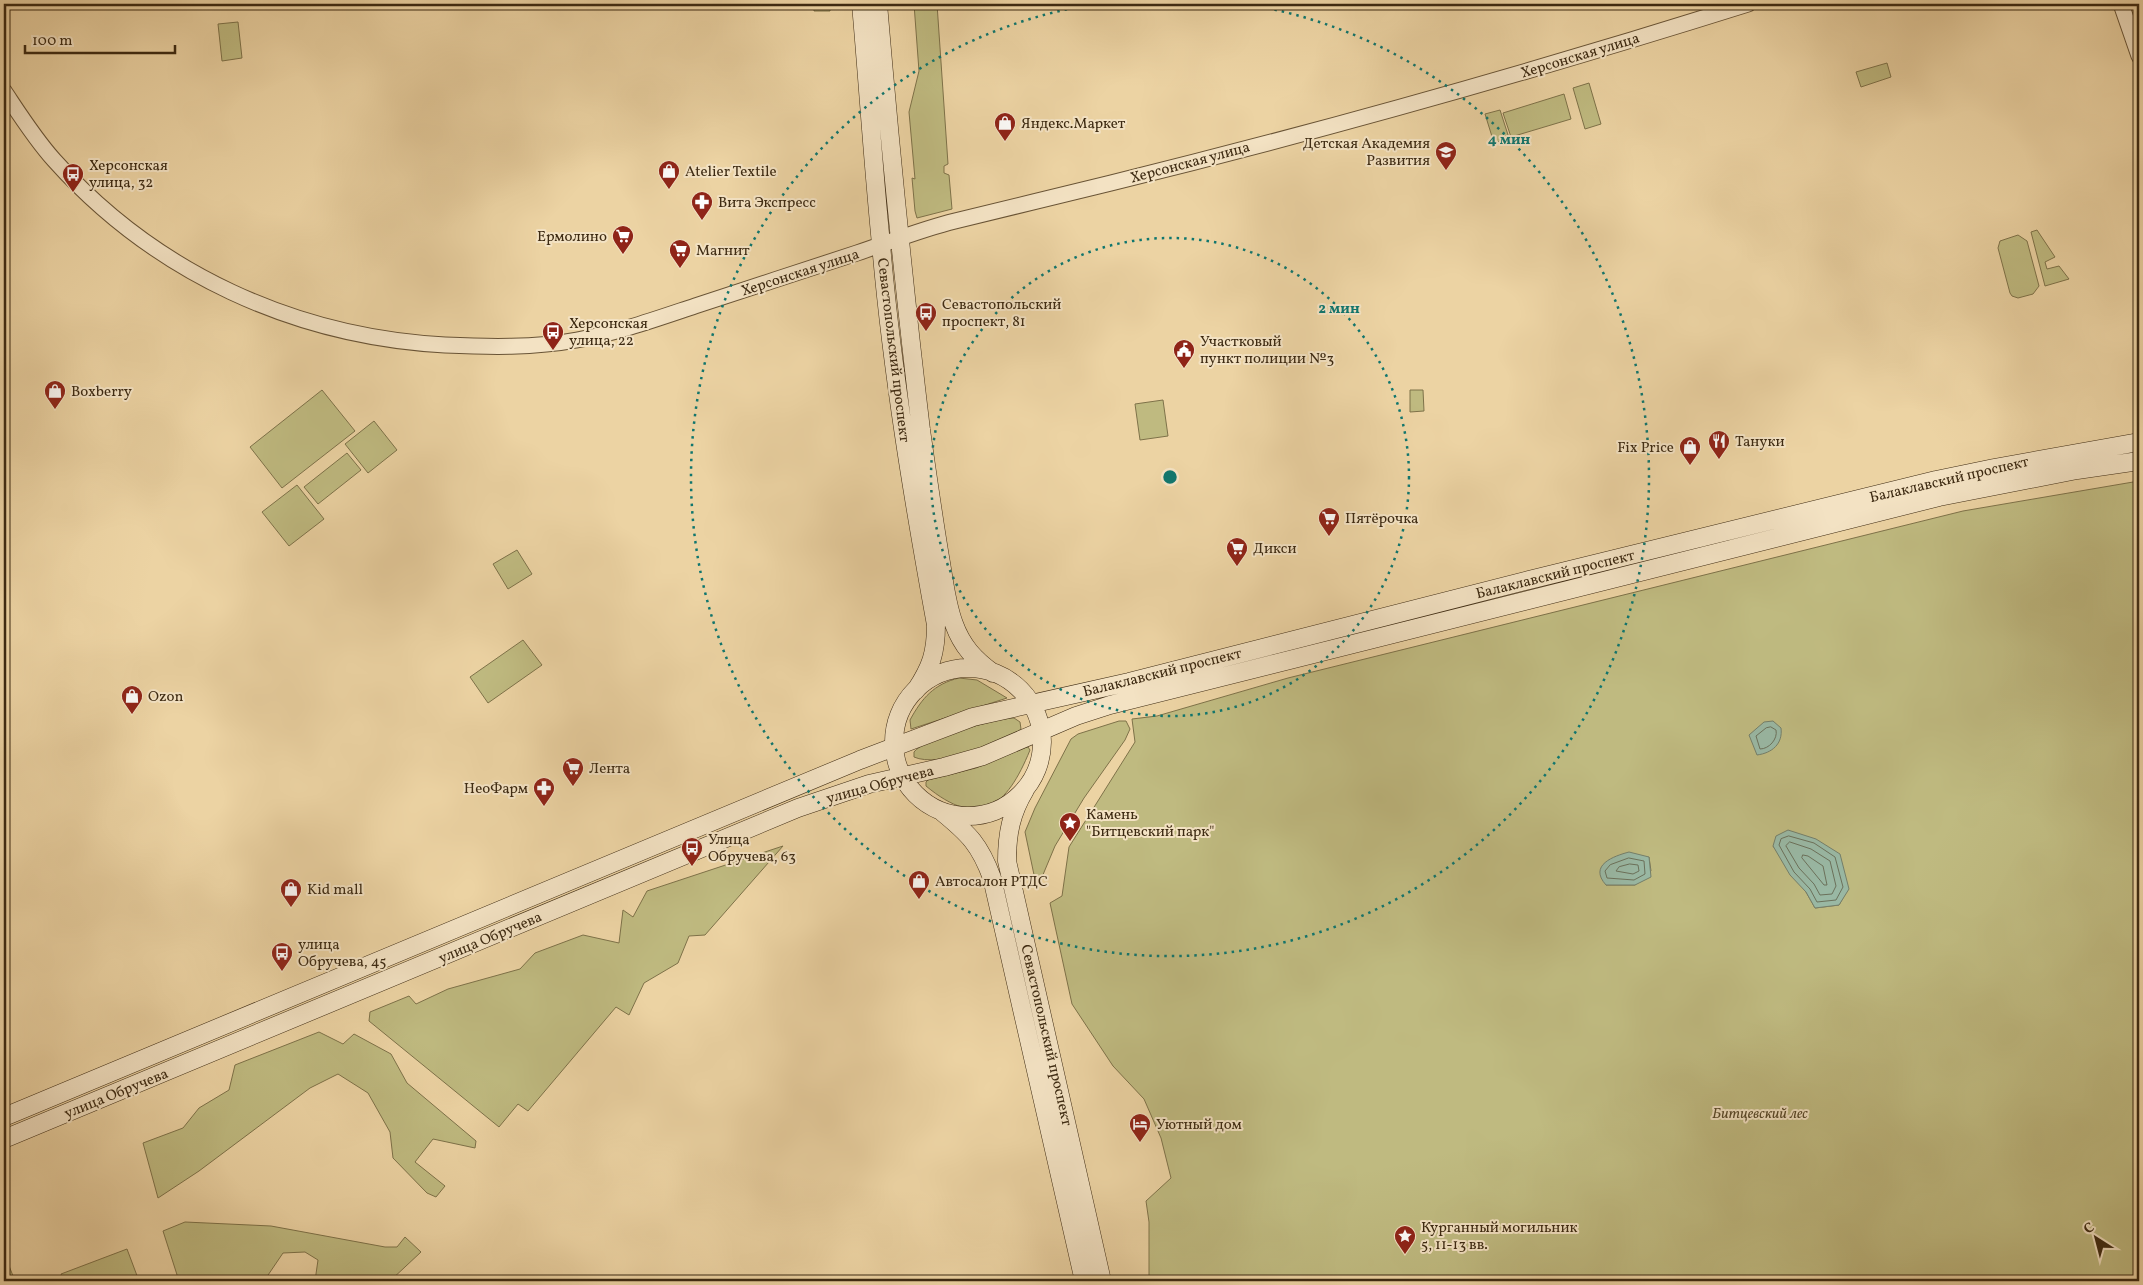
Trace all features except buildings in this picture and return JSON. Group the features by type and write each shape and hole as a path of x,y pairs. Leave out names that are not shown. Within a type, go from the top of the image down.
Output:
{"main road":[{"name":"Севастопольский проспект","path":"861,4 880,245 914,507 936,625 936,645 932,663 916,690"},
{"name":"Севастопольский проспект","path":"878,4 899,239 928,482 946,595 953,622 962,644 975,660 1007,681 1029,703 1043,730 1039,759 1010,820 1007,861 1102,1281"},
{"name":"Балаклавский проспект","path":"973,717 1129,682 1529,580 1936,480 2033,460 2139,442"},
{"name":"Балаклавский проспект","path":"982,756 1043,730 1110,705 1939,497 2077,470 2139,461"},
{"path":"894,747 893,736 900,712 916,690 927,679 956,667 972,667 993,673"},
{"name":"улица Обручева","path":"4,1117 894,747 973,717"},
{"name":"Севастопольский проспект","path":"894,747 897,763 904,777 920,797 942,812 973,840 986,861 992,878 1084,1281"},
{"name":"улица Обручева","path":"4,1139 798,808 869,784 904,777 982,756"},
{"path":"942,812 954,816 980,816 1006,806 1025,790"}],"street":[{"name":"Херсонская улица","path":"4,92 28,127 71,178 98,204 162,252 218,285 276,311 318,326 372,338 465,346 526,346 574,341 619,330 952,222 1428,100 1604,49 1748,4"},
{"path":"2121,4 2139,56"}],"green space":[{"path":"814,4 830,4 830,11 814,11"},
{"path":"914,4 937,4 948,164 944,166 944,173 949,175 952,209 917,218 912,178 915,179 909,112 919,71"},
{"path":"238,22 242,58 222,61 218,24"},
{"path":"1887,63 1891,77 1861,87 1856,72"},
{"path":"1589,83 1601,124 1585,129 1573,88"},
{"path":"1564,94 1571,119 1511,137 1503,113"},
{"path":"1500,110 1509,138 1494,143 1485,114"},
{"path":"2037,230 2055,257 2045,262 2047,269 2059,266 2069,279 2045,286 2031,232"},
{"path":"2018,235 2027,241 2039,286 2033,294 2018,298 2010,293 1998,248 2000,241"},
{"path":"322,390 355,431 282,488 250,447"},
{"path":"1410,390 1423,390 1424,411 1410,412"},
{"path":"1163,400 1168,436 1140,440 1135,404"},
{"path":"374,421 397,450 368,473 345,444"},
{"path":"347,453 361,470 318,504 304,487"},
{"name":"Битцевский лес","path":"2139,481 2139,1281 1149,1281 1149,1222 1146,1201 1171,1178 1161,1138 1144,1099 1113,1066 1072,1004 1050,903 1062,896 1069,847 1135,742 1132,719 1157,716 1288,678 1963,511","holes":["1773,846 1848,889 1839,905 1815,908 1806,892","1649,857 1651,871 1635,885 1606,885"]},
{"path":"297,485 324,519 289,546 262,512"},
{"path":"517,550 532,574 508,589 493,564"},
{"path":"523,640 542,665 488,703 470,677"},
{"path":"959,678 977,680 1007,698 911,729 910,720 924,699 942,684"},
{"path":"1014,718 1020,722 1021,729 999,741 969,753 925,760 914,757 914,752 931,741 977,725"},
{"path":"1119,721 1126,721 1130,729 1125,740 1084,798 1055,846 1037,889 1025,832 1035,808 1071,739 1078,734"},
{"path":"1026,747 1030,750 1012,786 1001,798 989,806 976,809 961,807 926,786 928,780 976,768"},
{"path":"783,846 705,935 689,936 678,963 644,983 629,1015 616,1007 528,1111 518,1104 499,1127 369,1021 370,1012 409,996 416,1004 448,989 520,969 535,953 583,935 619,943 623,910 633,917 647,891"},
{"path":"319,1032 343,1044 354,1034 391,1054 407,1083 476,1141 475,1148 433,1139 415,1162 445,1186 436,1197 427,1193 393,1158 390,1132 368,1093 338,1074 310,1088 199,1171 158,1198 143,1143 183,1128 199,1108 229,1090 235,1065"},
{"path":"185,1222 271,1226 385,1247 397,1247 405,1237 421,1252 390,1281 315,1281 318,1260 305,1252 283,1253 264,1281 179,1281 163,1231"},
{"path":"127,1249 139,1281 64,1281 61,1274"},
{"path":"4,1253 15,1281 4,1281"}],"water":[{"path":"1773,721 1781,728 1780,739 1772,750 1757,755 1749,735 1764,722"},
{"path":"1788,830 1816,839 1840,854 1849,889 1839,905 1815,908 1806,892 1790,875 1773,846 1776,836"},
{"path":"1629,852 1649,857 1651,877 1635,885 1606,885 1601,878 1601,867 1610,859"}],"place":[{"name":"Яндекс.Маркет","path":"1005,142"},
{"name":"Детская Академия Развития","path":"1446,171"},
{"name":"Atelier Textile","path":"669,190"},
{"name":"Херсонская улица, 32","path":"73,193"},
{"name":"Вита Экспресс","path":"702,221"},
{"name":"Ермолино","path":"623,255"},
{"name":"Магнит","path":"680,269"},
{"name":"Севастопольский проспект, 81","path":"926,332"},
{"name":"Херсонская улица, 22","path":"553,351"},
{"name":"Участковый пункт полиции №3","path":"1184,369"},
{"name":"Boxberry","path":"55,410"},
{"name":"Тануки","path":"1719,460"},
{"name":"Fix Price","path":"1690,466"},
{"name":"Пятёрочка","path":"1329,537"},
{"name":"Дикси","path":"1237,567"},
{"name":"Ozon","path":"132,715"},
{"name":"Лента","path":"573,787"},
{"name":"НеоФарм","path":"544,807"},
{"name":"Камень \"Битцевский парк\"","path":"1070,842"},
{"name":"Улица Обручева, 63","path":"692,867"},
{"name":"Автосалон РТДС","path":"919,900"},
{"name":"Kid mall","path":"291,908"},
{"name":"улица Обручева, 45","path":"282,972"},
{"name":"Уютный дом","path":"1140,1143"},
{"name":"Курганный могильник 5, 11-13 вв.","path":"1405,1255"}]}
